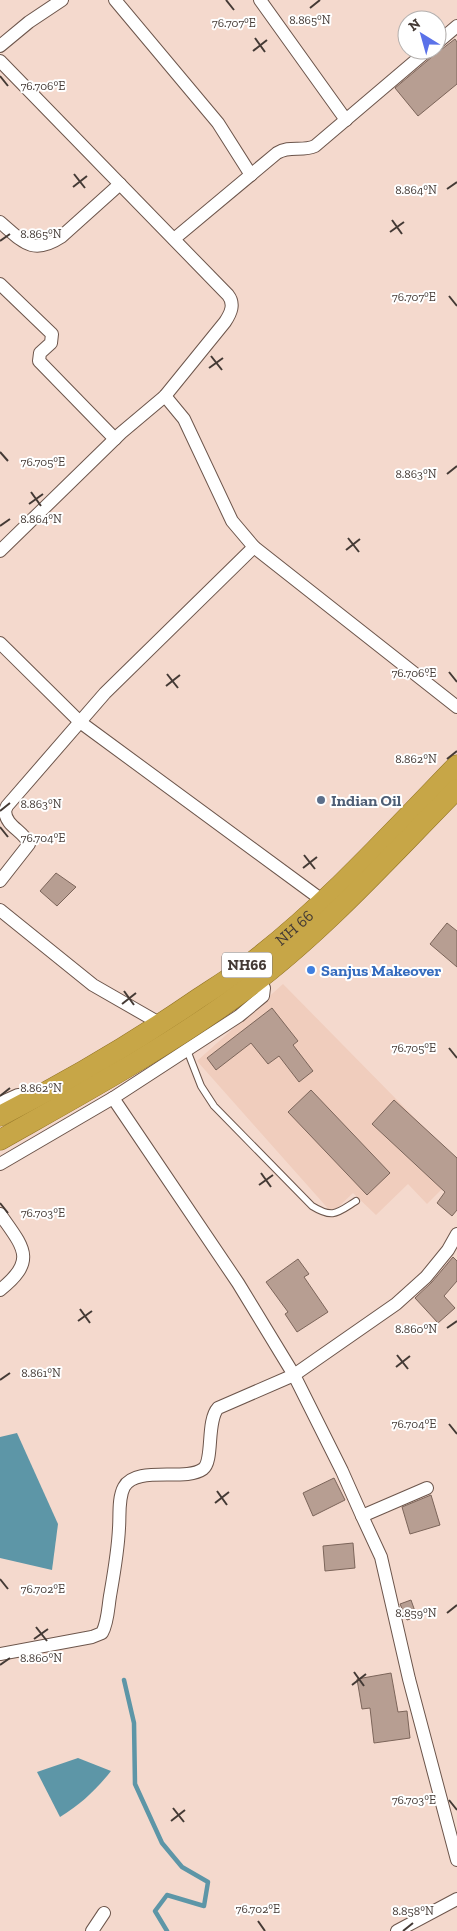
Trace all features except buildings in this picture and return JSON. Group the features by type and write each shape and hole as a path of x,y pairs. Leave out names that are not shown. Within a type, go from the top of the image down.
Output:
{"highway":[{"name":"NH 66","path":"0,1116 36,1098 161,1024 251,963 298,924 378,847 457,765"},
{"name":"NH 66","path":"0,1140 110,1078 200,1022 259,979 312,934 457,789"}],"street":[{"path":"0,46 28,22 62,0"},
{"path":"115,0 218,123 251,175"},
{"path":"260,0 346,120"},
{"path":"447,34 457,26"},
{"path":"174,239 283,149 309,149 315,146 416,60"},
{"path":"0,61 230,297 232,303 231,312 225,322 165,396 115,439 0,551"},
{"path":"0,222 24,242 33,247 42,247 61,237 120,184"},
{"path":"0,284 52,334 51,343 40,353 39,361 115,439"},
{"path":"165,396 184,419 232,521 254,547 457,707"},
{"path":"0,881 29,844 24,836 7,821 5,810 105,693 254,547"},
{"path":"0,644 80,722 322,900"},
{"path":"0,910 93,985 161,1024"},
{"path":"0,1164 113,1098 239,1016 262,998 264,988 259,979"},
{"path":"0,1104 18,1095 36,1098"},
{"path":"113,1098 238,1283 294,1376 342,1471 381,1557 409,1679 457,1860"},
{"path":"0,1214 24,1252 19,1271 0,1290"},
{"path":"0,1654 92,1637 102,1633 107,1619 118,1549 121,1494 127,1482 137,1477 193,1473 203,1470 208,1462 212,1420 218,1408 294,1376 396,1304 426,1277 457,1234"},
{"path":"362,1516 427,1488"},
{"path":"397,1931 457,1899"},
{"path":"92,1931 104,1913"}],"lane":[{"path":"187,1050 200,1086 214,1106 312,1206 327,1214 333,1214 356,1201"}],"shaded area":[{"path":"283,984 457,1161 457,1174 427,1204 408,1184 376,1215 353,1193 332,1213 197,1061"}],"water":[{"path":"17,1433 58,1524 52,1570 0,1558 0,1437"},
{"path":"78,1758 111,1771 88,1796 60,1817 37,1772"}],"waterway":[{"path":"124,1680 134,1723 135,1784 162,1843 182,1867 208,1882 204,1906 167,1895 155,1911 167,1931"}],"place":[{"name":"Indian Oil","path":"321,800"},
{"name":"Sanjus Makeover","path":"311,970"}]}
